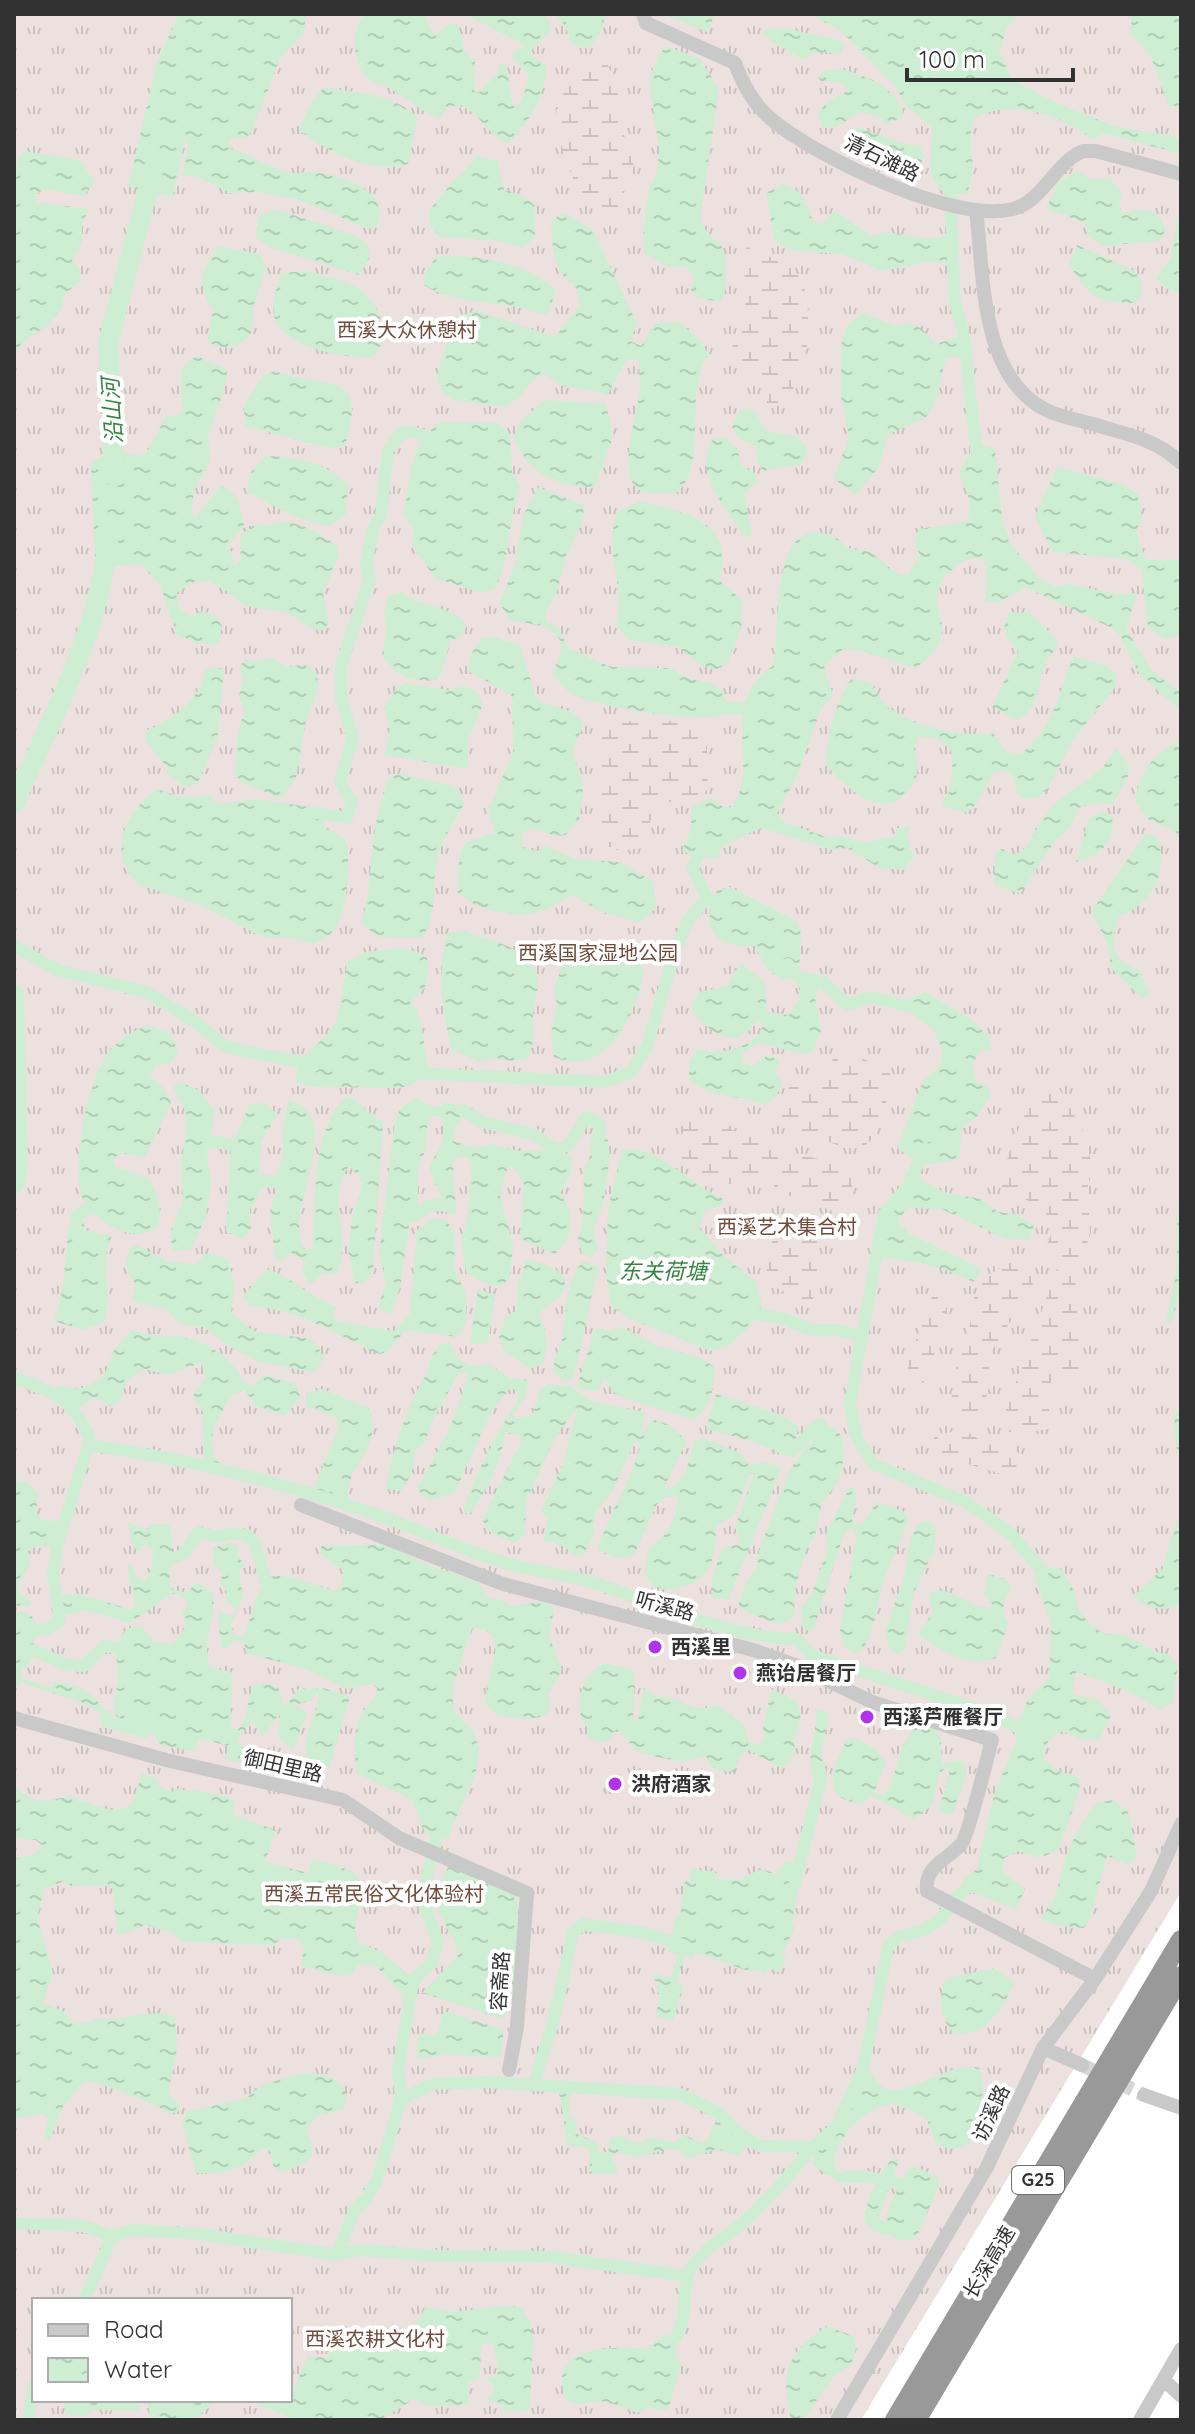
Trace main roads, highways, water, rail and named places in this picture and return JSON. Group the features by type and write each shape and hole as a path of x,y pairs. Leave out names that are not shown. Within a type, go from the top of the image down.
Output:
{"highway":[{"name":"长深高速","path":"895,2420 1181,1940"},
{"name":"长深高速","path":"916,2420 1181,1976"}],"water":[{"path":"179,14 306,14 304,33 280,58 252,131 246,138 229,139 229,148 284,171 324,174 361,187 378,203 380,214 376,227 368,229 299,200 258,192 230,193 195,176 182,176 188,145 186,135 173,197 128,187 157,62"},
{"path":"366,14 424,14 432,32 437,34 450,23 458,25 465,51 475,62 474,91 480,92 497,74 501,63 506,63 513,107 519,105 529,79 511,54 525,45 464,14 542,14 550,21 551,30 529,53 546,65 544,86 535,107 509,143 500,139 466,108 447,107 440,118 426,112 362,72 356,55 355,36"},
{"path":"555,14 606,14 600,34 588,49 572,44 566,27"},
{"path":"663,14 715,14 707,32"},
{"path":"809,14 1017,14 1006,30 999,52 1013,80 1058,104 1117,127 1173,136 1181,141 1181,154 1110,135 1102,134 1093,140 1051,117 1019,109 1004,109 974,119 971,129 972,173 966,195 940,190 930,172 932,128 906,106 896,87 841,31"},
{"path":"1132,14 1181,14 1181,107 1169,106 1152,60 1131,35"},
{"path":"789,28 845,43 842,53 815,52 803,60 762,35 767,29"},
{"path":"669,47 700,59 719,89 700,219 725,253 726,286 720,302 698,298 691,290 694,277 687,267 669,267 645,254 643,235 649,189 657,171 659,150 649,79 660,52"},
{"path":"842,69 885,88 898,101 903,110 902,118 886,124 878,117 860,112 836,127 823,128 818,116 825,104 849,90 838,82 821,81 818,77 825,71"},
{"path":"324,87 374,95 398,103 417,118 408,164 394,167 365,164 336,153 299,130 312,101"},
{"path":"856,127 905,144 919,145 924,156 918,171 885,171 848,151 850,137"},
{"path":"24,151 80,160 94,182 84,196 45,189 35,195 36,202 89,209 82,223 82,242 73,260 81,273 80,281 64,295 62,308 46,327 29,337 14,353 15,172"},
{"path":"477,156 498,162 504,190 525,197 535,206 535,238 521,248 501,241 440,237 430,226 428,213"},
{"path":"1078,171 1091,179 1110,179 1122,191 1119,206 1124,214 1144,210 1155,214 1165,231 1159,241 1102,246 1088,235 1084,222 1046,209 1058,182"},
{"path":"783,184 801,194 814,222 823,224 834,211 872,236 886,232 928,239 952,235 953,264 928,262 882,271 841,254 790,250 774,240 766,193"},
{"path":"275,209 354,235 369,246 370,257 359,275 269,247 255,237 260,214"},
{"path":"563,213 593,230 637,324 630,341 641,346 655,323 680,322 703,344 708,354 697,388 692,464 678,492 641,491 630,475 630,448 640,393 639,360 627,359 608,394 564,386 544,374 534,379 519,398 505,407 454,400 443,394 437,376 454,317 477,311 555,337 580,305 573,284 558,267 553,250 551,221"},
{"path":"1181,216 1181,294 1166,288 1156,278 1171,258 1177,218"},
{"path":"1077,245 1133,270 1141,280 1141,295 1135,303 1111,302 1089,291 1069,264"},
{"path":"219,246 260,254 266,267 249,335 239,344 226,347 207,341 213,310 202,285 204,271"},
{"path":"455,256 508,264 545,281 556,290 548,314 458,298 424,285 424,276 436,257"},
{"path":"308,271 350,284 368,297 381,319 386,336 373,357 335,354 306,345 293,339 276,322 273,304 281,273"},
{"path":"863,313 895,326 909,323 921,328 936,344 957,337 965,339 967,356 946,358 934,407 925,418 889,434 878,468 856,495 834,479 849,436 841,397 841,345 847,326"},
{"path":"198,356 226,369 228,377 208,437 210,460 194,491 191,513 195,517 221,486 236,497 244,525 227,547 232,552 233,566 240,561 241,535 257,524 296,524 337,546 338,559 323,594 329,622 323,630 312,628 284,612 246,605 211,582 203,581 195,582 177,593 179,609 191,616 203,611 215,616 222,626 218,644 195,643 177,635 160,585 142,564 105,567 95,557 91,462 115,451 140,456 147,452 166,416 177,416 183,411 182,372 190,360"},
{"path":"275,371 338,386 347,393 352,403 345,445 332,449 245,426 244,406 263,375"},
{"path":"545,400 606,404 613,437 594,488 567,484 544,476 519,450 514,437 521,421"},
{"path":"752,408 767,431 797,436 808,450 802,464 763,471 756,459 757,446 740,439 732,427 740,411"},
{"path":"441,422 498,423 510,434 512,472 521,488 500,579 495,589 481,593 435,578 412,545 413,528 403,514 416,452 430,431"},
{"path":"725,437 738,451 741,465 756,474 757,484 744,493 752,536 743,535 709,477 707,452 713,439"},
{"path":"976,443 995,449 1002,519 1011,544 1039,579 1057,587 1068,584 1117,594 1137,593 1126,629 1152,671 1181,692 1181,711 1139,674 1119,634 1110,627 1025,587 999,602 986,602 987,570 982,558 974,558 953,568 943,581 936,600 942,634 934,651 920,665 915,668 858,650 842,650 824,666 833,695 820,711 798,774 777,813 784,822 829,838 839,836 865,842 894,837 897,828 910,826 907,838 914,857 904,870 880,868 847,848 832,850 761,828 723,846 717,859 682,851 691,830 691,807 710,798 722,806 732,807 740,791 743,717 747,698 756,681 773,666 782,577 788,555 798,539 815,533 838,539 847,547 871,553 892,570 907,576 920,555 915,543 918,529 968,522 970,501 959,474"},
{"path":"266,456 310,462 339,477 348,485 346,514 330,526 318,524 246,492 251,472"},
{"path":"1057,467 1124,485 1139,495 1142,520 1136,532 1146,560 1181,560 1181,634 1165,639 1147,627 1142,571 1128,559 1053,552 1035,517"},
{"path":"538,487 584,505 583,520 567,555 545,621 559,628 568,648 611,667 670,668 687,678 711,683 724,693 726,703 721,716 688,717 643,712 581,698 560,684 553,674 561,649 556,635 533,624 509,620 500,603 516,561 523,516"},
{"path":"641,501 702,522 713,531 720,544 722,560 719,580 743,601 741,630 727,664 715,670 700,665 679,647 629,640 616,625 618,597 613,526 617,512"},
{"path":"401,592 453,614 467,626 461,637 451,640 439,679 422,681 406,677 392,668 382,655 386,630 384,612 389,595"},
{"path":"1010,612 1030,613 1058,641 1043,671 1035,703 1017,720 992,707 1018,652 1005,628"},
{"path":"494,637 520,646 537,700 568,711 584,724 572,752 583,782 579,820 565,835 554,836 531,828 522,834 523,847 536,851 546,846 575,859 620,862 652,881 657,907 640,923 599,911 573,895 544,910 510,914 487,909 458,894 459,857 465,843 495,832 488,810 513,753 512,696 468,671 471,654 482,638"},
{"path":"1073,656 1105,665 1116,675 1116,686 1073,740 1047,790 1037,798 1024,799 1016,792 1015,778 1004,770 993,773 977,803 967,813 944,807 942,799 951,786 952,754 946,744 927,737 918,737 916,742 917,774 914,783 894,802 883,804 862,797 826,765 833,720 852,678 870,682 886,706 912,720 953,732 993,733 1006,752 1020,754 1031,745 1047,722"},
{"path":"270,657 285,666 307,665 315,671 319,684 305,725 296,778 283,796 275,798 235,777 237,736 244,712 239,695 243,681 239,668 245,660 261,661"},
{"path":"215,667 224,670 217,741 197,784 185,787 166,773 168,768 147,743 145,731 184,708 197,691 205,670"},
{"path":"406,683 449,690 464,686 477,692 483,704 468,740 468,769 384,755 390,728 384,708 397,687"},
{"path":"1181,741 1181,844 1176,832 1148,819 1135,801 1140,781 1149,764"},
{"path":"1116,748 1129,765 1128,776 1113,804 1095,803 1078,808 1070,827 1054,842 1020,894 994,884 995,852 1002,849 1014,855 1025,847 1052,807 1100,770"},
{"path":"402,773 459,790 464,805 440,850 431,918 422,938 379,937 362,924 378,813 389,778"},
{"path":"158,789 178,797 212,796 217,804 257,799 316,808 327,829 345,839 347,849 347,889 335,927 327,936 312,944 293,938 263,937 202,906 137,884 123,861 122,840 135,810"},
{"path":"1102,811 1113,817 1108,841 1099,852 1076,862 1089,818"},
{"path":"1145,834 1157,836 1160,873 1142,903 1120,916 1114,933 1118,956 1123,962 1139,969 1150,993 1142,998 1111,968 1108,946 1092,911"},
{"path":"730,887 796,921 801,932 799,976 823,982 815,998 821,1031 813,1052 802,1054 760,1043 743,1052 743,1063 753,1066 768,1055 779,1060 775,1073 782,1083 776,1097 764,1105 718,1095 689,1080 689,1064 696,1049 714,1052 733,1049 750,1042 762,1029 760,1021 756,1020 749,1031 735,1039 715,1032 703,1024 691,1006 699,992 728,986 734,972 742,964 764,981 767,1012 789,1015 800,997 798,977 782,980 767,969 755,946 730,944 714,934 710,916 712,904 717,891"},
{"path":"466,931 522,954 536,971 538,987 533,1011 533,1042 528,1058 480,1062 452,1050 443,1005 442,965 447,933"},
{"path":"607,943 628,952 644,970 626,1023 616,1039 589,1059 573,1062 554,1057 551,1033 557,1005 554,989 565,957"},
{"path":"400,948 418,952 427,958 426,983 421,993 410,1001 422,1027 428,1073 411,1085 399,1088 311,1087 295,1081 303,1060 326,1036 336,1020 347,962 366,952"},
{"path":"925,992 969,1018 989,1036 991,1050 980,1051 972,1065 976,1081 989,1088 991,1095 976,1118 962,1126 959,1159 932,1164 922,1163 897,1148 924,1079 939,1067 943,1053 934,1031 900,1003"},
{"path":"148,1025 171,1034 178,1052 170,1064 157,1064 150,1076 162,1086 171,1102 145,1158 125,1153 114,1157 114,1166 148,1178 159,1202 158,1227 143,1234 132,1234 103,1221 88,1207 80,1190 79,1157 85,1116 103,1060 120,1040"},
{"path":"181,1082 200,1091 215,1112 207,1153 211,1182 206,1216 191,1250 172,1250 171,1233 183,1199 181,1167 186,1113 173,1087"},
{"path":"347,1096 383,1121 373,1269 364,1284 355,1283 348,1251 353,1214 362,1188 359,1176 349,1166 339,1192 342,1246 337,1273 322,1274 311,1285 302,1272 305,1263 291,1252 283,1261 275,1258 270,1209 277,1192 276,1173 283,1158 283,1127 288,1100 306,1110 314,1125 315,1145 299,1232 304,1249 313,1249 315,1189 321,1146 335,1110"},
{"path":"415,1098 436,1108 446,1102 461,1106 462,1118 452,1133 446,1130 440,1116 432,1116 427,1125 426,1148 418,1168 418,1208 409,1225 400,1288 390,1315 378,1308 386,1282 379,1254 394,1126 400,1109"},
{"path":"263,1103 278,1114 261,1142 258,1199 250,1209 251,1228 242,1239 226,1231 231,1148 250,1104"},
{"path":"591,1133 608,1140 610,1156 603,1206 594,1227 597,1250 592,1257 582,1254 578,1239 583,1223 584,1168 590,1156"},
{"path":"444,1138 474,1148 491,1144 519,1151 556,1150 571,1156 572,1171 560,1194 571,1217 570,1232 562,1247 555,1254 520,1239 524,1184 513,1166 507,1169 500,1195 513,1245 510,1278 501,1286 487,1284 466,1273 461,1237 467,1221 472,1163 466,1157 457,1157 453,1162 456,1214 447,1213 429,1168"},
{"name":"东关荷塘","path":"634,1149 657,1157 724,1199 721,1207 706,1209 699,1228 725,1257 756,1282 762,1304 755,1320 726,1347 711,1351 630,1319 611,1306 606,1275 608,1209 622,1150"},
{"path":"913,1175 944,1192 980,1199 998,1212 1014,1214 1034,1225 1030,1240 1005,1239 942,1209 908,1208 897,1221 910,1234 982,1269 974,1282 926,1264 874,1258 884,1214"},
{"path":"1181,1188 1181,1290 1172,1321 1166,1323 1176,1271"},
{"path":"76,1216 83,1220 85,1230 112,1236 106,1257 108,1300 104,1322 83,1330 54,1321 63,1288 68,1229"},
{"path":"433,1218 447,1221 455,1235 454,1269 465,1291 467,1320 458,1337 406,1330 387,1352 379,1354 301,1317 250,1306 243,1296 267,1269 337,1307 333,1316 338,1322 394,1331 410,1314 417,1230"},
{"path":"137,1245 166,1261 196,1264 205,1254 220,1255 228,1260 235,1287 231,1312 253,1331 312,1339 324,1357 317,1370 309,1372 260,1362 235,1350 203,1327 186,1326 175,1320 168,1310 132,1301 136,1287 126,1262 132,1246"},
{"path":"526,1260 549,1266 565,1281 560,1296 539,1314 546,1333 546,1350 543,1364 530,1369 505,1352 499,1338 506,1317 517,1310 518,1286"},
{"path":"583,1261 598,1267 575,1373 571,1379 563,1381 555,1372 554,1362 562,1340 570,1288"},
{"path":"478,1289 495,1295 488,1344 470,1343"},
{"path":"622,1327 658,1346 701,1358 714,1367 710,1396 704,1410 694,1420 626,1399 612,1391 605,1378 598,1391 587,1391 577,1386 595,1328 610,1331"},
{"path":"132,1330 196,1341 225,1357 242,1381 253,1386 264,1375 296,1384 300,1397 285,1416 255,1406 245,1390 233,1394 217,1421 212,1444 215,1457 227,1473 204,1467 203,1412 193,1396 206,1377 200,1363 168,1375 144,1369 127,1380 119,1402 110,1406 94,1397 76,1410 55,1394 58,1386 79,1389 103,1378 114,1350"},
{"path":"450,1343 458,1359 471,1366 489,1364 510,1378 529,1380 525,1397 513,1414 515,1419 532,1415 541,1388 549,1384 571,1386 587,1399 645,1413 641,1436 652,1419 669,1425 687,1441 664,1487 667,1490 677,1484 685,1473 695,1441 703,1438 740,1453 749,1465 763,1462 782,1468 728,1600 711,1597 712,1579 722,1548 741,1544 735,1527 754,1473 751,1471 734,1515 716,1526 714,1552 708,1570 698,1580 681,1587 655,1587 649,1581 646,1570 649,1548 670,1527 678,1497 665,1497 657,1504 634,1555 619,1559 597,1549 636,1461 640,1441 634,1443 615,1487 595,1514 593,1536 584,1554 576,1557 565,1547 543,1540 548,1519 541,1511 564,1462 578,1406 556,1436 527,1499 524,1536 514,1543 490,1532 482,1520 522,1440 518,1435 505,1432 501,1455 488,1484 470,1514 464,1513 470,1490 517,1403 517,1391 511,1387 492,1410 454,1494 431,1500 421,1495 418,1487 449,1430 469,1374 460,1372 433,1419 424,1445 415,1449 412,1471 401,1491 386,1489 401,1429 428,1372 429,1361 439,1345"},
{"path":"322,1389 369,1408 371,1437 351,1479 349,1505 311,1494 339,1427 336,1418 306,1406 306,1393"},
{"path":"716,1394 781,1415 799,1426 792,1451 785,1456 752,1441 706,1429"},
{"path":"1174,1411 1181,1413 1181,1457 1176,1447"},
{"path":"821,1424 837,1430 843,1439 844,1457 838,1482 822,1503 815,1535 806,1550 796,1584 794,1617 781,1624 738,1606 746,1582 756,1569 759,1551 790,1469 813,1440"},
{"path":"25,1481 38,1493 36,1512 42,1520 66,1522 57,1547 37,1546 28,1551 29,1566 18,1584 21,1595 31,1601 30,1607 14,1605 14,1482"},
{"path":"851,1485 857,1496 852,1519 855,1523 862,1524 877,1502 903,1511 908,1521 886,1573 866,1643 863,1650 853,1653 844,1646 840,1631 856,1539 853,1529 847,1529 841,1542 814,1628 809,1631 802,1627 801,1608 812,1593 828,1547 826,1533"},
{"path":"1181,1508 1181,1603 1162,1609 1150,1607 1133,1597 1162,1569"},
{"path":"929,1521 936,1529 934,1550 914,1593 905,1649 899,1654 890,1650 885,1630 904,1578 911,1535 919,1523"},
{"path":"128,1522 146,1530 153,1524 169,1524 172,1589 187,1593 196,1582 212,1592 214,1601 208,1656 210,1667 231,1672 231,1727 238,1730 245,1719 252,1686 265,1683 278,1687 285,1707 298,1689 323,1688 350,1697 329,1769 322,1763 308,1759 305,1752 318,1693 310,1701 294,1705 306,1711 306,1715 293,1750 279,1738 279,1714 263,1736 252,1721 236,1741 254,1758 255,1766 225,1759 228,1746 199,1738 194,1752 159,1744 153,1733 138,1731 136,1726 116,1716 116,1649 121,1636 133,1626 142,1627 154,1642 173,1644 186,1626 182,1613 188,1604 185,1598 173,1593 130,1623 85,1610 60,1617 57,1596 79,1594 130,1609 136,1605 126,1566 132,1564 136,1577 145,1581 152,1568 153,1550 144,1543 140,1551 133,1546"},
{"path":"231,1542 239,1547 238,1557 245,1565 239,1571 243,1597 231,1625 233,1633 243,1638 267,1577 285,1575 335,1591 342,1584 344,1571 320,1554 322,1546 388,1544 423,1563 478,1582 490,1599 500,1599 512,1606 548,1601 554,1609 549,1636 562,1669 548,1695 551,1707 546,1715 540,1717 513,1718 490,1709 486,1698 495,1641 488,1632 472,1628 453,1687 453,1701 454,1712 469,1727 477,1742 479,1757 470,1788 448,1838 435,1842 422,1827 412,1800 357,1773 356,1729 377,1688 372,1684 347,1689 306,1669 246,1653 244,1642 234,1640 228,1649 221,1648 218,1612 232,1616 236,1610 227,1602 226,1591 219,1582 223,1575 214,1564 213,1548"},
{"path":"1039,1567 1060,1568 1074,1591 1080,1612 1090,1625 1107,1635 1124,1635 1152,1650 1168,1654 1178,1665 1172,1704 1159,1710 1133,1694 1076,1672 1072,1694 1099,1701 1111,1715 1100,1739 1083,1740 1062,1731 1048,1741 1043,1758 1054,1769 1080,1778 1079,1792 1058,1850 1040,1858 1019,1851 1004,1858 1002,1872 1025,1889 1016,1909 966,1890 962,1880 977,1869 995,1791 1016,1743 1017,1725 1028,1699 1049,1678 1051,1625 1035,1577"},
{"path":"988,1574 1005,1579 1012,1587 1004,1605 1008,1624 996,1658 985,1661 964,1659 945,1652 918,1635 934,1611 929,1599 932,1591 949,1593 978,1606 993,1606 984,1594"},
{"path":"21,1611 33,1617 37,1625 33,1655 22,1669 22,1679 51,1687 53,1682 78,1687 98,1701 106,1716 75,1700 21,1682 14,1689 14,1612"},
{"path":"606,1663 631,1669 635,1679 633,1722 638,1720 644,1687 655,1695 698,1708 717,1705 743,1724 749,1741 756,1745 764,1741 763,1726 772,1689 798,1703 801,1717 793,1742 796,1749 787,1766 780,1768 749,1750 742,1753 734,1772 713,1769 706,1756 681,1762 649,1755 635,1750 624,1735 614,1731 610,1740 602,1743 587,1738 588,1729 580,1712 581,1692 590,1674"},
{"path":"815,1709 827,1712 828,1718 821,1753 828,1779 823,1783 813,1779 811,1769"},
{"path":"921,1725 935,1728 941,1739 942,1764 962,1760 967,1772 954,1812 945,1815 939,1810 950,1770 945,1768 939,1774 933,1805 913,1819 873,1796 860,1804 838,1795 834,1788 834,1769 848,1738 864,1742 886,1761 874,1793 884,1795 907,1738"},
{"path":"142,1773 159,1780 158,1786 173,1792 175,1788 226,1796 235,1803 232,1815 276,1830 265,1862 308,1873 312,1859 343,1868 357,1876 363,1888 353,1893 360,1904 355,1928 358,1942 381,1952 407,1974 418,1975 410,2002 375,1965 359,1964 352,1975 340,1976 301,1966 304,1947 298,1938 280,1939 274,1945 183,1942 173,1933 145,1925 122,1935 117,1932 112,1886 71,1886 64,1881 44,1889 37,1918 53,1973 43,2003 63,2011 75,2024 91,2022 96,2018 117,2019 159,2013 175,2018 177,2052 168,2092 180,2106 178,2112 169,2114 143,2100 86,2080 63,2106 49,2142 44,2134 49,2119 44,2114 14,2118 14,1859 32,1855 43,1846 36,1840 14,1838 14,1788 37,1801 72,1797 109,1810 127,1808 133,1802"},
{"path":"1114,1800 1128,1812 1137,1855 1129,1865 1107,1856 1089,1922 1083,1928 1060,1926 1041,1919 1054,1899 1066,1858 1081,1826 1096,1803"},
{"path":"786,1860 803,1869 791,1924 795,1927 782,1954 786,1957 780,1973 768,1968 765,1973 754,1969 752,1972 695,1953 693,1958 685,1955 676,1984 684,1986 673,2021 655,2016 661,1994 656,1992 659,1982 653,1980 655,1974 671,1978 678,1955 668,1952 676,1916 680,1916 685,1881 691,1881 691,1869 717,1872 716,1879 740,1880 760,1869 777,1874"},
{"path":"450,1864 516,1894 518,1939 515,1977 503,2019 422,1993 458,1956 454,1940 437,1910 444,1874"},
{"path":"993,1968 1015,1983 1004,2002 984,2027 964,2034 952,2032 941,2006 946,1979"},
{"path":"444,2011 504,2030 500,2057 443,2055 418,2059 416,2046 420,2033 431,2036 438,2032"},
{"path":"864,2062 880,2085 892,2090 916,2085 956,2069 980,2068 983,2111 974,2137 965,2145 953,2148 937,2145 926,2118 907,2108 885,2105 863,2116 838,2147 834,2168 846,2177 841,2184 813,2165 814,2147 837,2126"},
{"path":"302,2073 335,2080 345,2091 346,2099 344,2109 317,2116 307,2128 313,2148 310,2158 281,2172 273,2166 272,2153 263,2148 233,2169 196,2173 182,2123 187,2112 246,2098 262,2085"},
{"path":"558,2086 571,2086 569,2119 573,2118 577,2123 577,2134 598,2143 598,2151 608,2152 611,2138 618,2135 637,2143 652,2137 674,2143 683,2135 704,2143 721,2114 738,2133 755,2143 747,2146 738,2156 717,2149 686,2159 683,2151 669,2149 637,2157 617,2152 611,2157 618,2168 616,2174 595,2174 589,2170 591,2157 587,2147 568,2146"},
{"path":"893,2158 899,2160 875,2229 865,2224 866,2208 878,2179"},
{"path":"915,2166 937,2177 939,2186 916,2238 902,2241 889,2233 887,2216 908,2170"},
{"path":"501,2306 521,2307 530,2321 533,2336 530,2410 506,2412 501,2405 485,2400 493,2393 494,2387 485,2377 496,2377 498,2367 493,2345 488,2342 481,2345 480,2377 468,2383 469,2405 429,2407 414,2399 380,2420 297,2420 253,2402 292,2402 307,2356 328,2358 329,2348 348,2350 349,2344 382,2352 397,2350 408,2341 403,2336 405,2329 412,2329 426,2307 454,2312"},
{"path":"827,2326 853,2336 856,2348 853,2363 833,2377 803,2420 791,2420 786,2389 790,2366 802,2346"},
{"path":"665,2335 678,2338 675,2354 681,2366 668,2410 647,2408 638,2413 605,2401 577,2404 566,2400 562,2382 565,2368 573,2359 601,2349 648,2349"},
{"path":"63,2402 141,2402 138,2411 92,2410 85,2416 66,2415"},
{"path":"149,2402 214,2402 196,2419 154,2420 149,2413"}],"waterway":[{"name":"沿山河","path":"115,476 108,343 154,167"},
{"path":"950,192 955,303 964,335 977,459"},
{"path":"318,813 347,818 352,802 340,782 353,737 341,699 341,665 370,578 366,564 373,529 381,515 388,450 401,433 425,436"},
{"name":"沿山河","path":"14,803 84,641 95,608 108,540"},
{"path":"724,708 745,709"},
{"path":"704,846 692,867 707,898 724,907"},
{"path":"413,1073 604,1082 631,1072 647,1046 676,949 689,919 707,898"},
{"path":"14,946 57,970 146,992 194,1021 226,1047 315,1065"},
{"path":"788,964 798,977 823,982 847,1005 870,997 915,1008"},
{"name":"沿山河","path":"14,995 18,1167 14,1184"},
{"path":"462,1110 482,1122 536,1135 556,1150 569,1145 586,1117 599,1123 600,1137"},
{"path":"448,1138 449,1131"},
{"path":"209,1141 233,1145"},
{"path":"925,1148 908,1186 884,1214 850,1403 856,1436 873,1464 966,1502 1011,1534 1039,1567 1044,1579"},
{"path":"260,1183 264,1180 277,1183"},
{"path":"414,1216 430,1205 443,1205"},
{"path":"76,1216 88,1209"},
{"path":"758,1314 785,1319 811,1330 837,1330 863,1336"},
{"path":"14,1378 61,1398 77,1414 90,1439 57,1547 53,1575 60,1620 47,1629 33,1631"},
{"path":"792,1451 821,1424"},
{"path":"88,1445 196,1464 267,1481 372,1513 503,1562 587,1581 722,1627 797,1639 811,1655 989,1713 1031,1734"},
{"path":"171,1559 183,1554 199,1532 217,1537 232,1533 247,1535 255,1543 265,1579"},
{"path":"33,1650 66,1665 84,1666 105,1645 115,1648"},
{"path":"106,1716 107,1722 145,1732"},
{"path":"795,1883 820,1782"},
{"path":"337,2255 355,2209 366,2199 377,2180 401,2099 398,2070 412,1988 418,1975 432,1963 438,1941 422,1900 435,1842"},
{"path":"401,2099 433,2084 489,2082 680,2094 719,2113 738,2133 760,2146 814,2147 837,2126 863,2068 888,1947 898,1937 921,1931 939,1921 960,1894 978,1879"},
{"path":"534,2084 554,2019 573,1933 583,1924 644,1933 686,1946"},
{"path":"676,2337 683,2319 686,2282 697,2259 765,2201 811,2147"},
{"path":"846,2177 869,2177 903,2185"},
{"path":"14,2223 85,2226 112,2237"},
{"path":"876,2225 887,2229"},
{"path":"85,2298 112,2237 132,2230 200,2234 337,2255 360,2250 439,2256 550,2257 688,2276"},
{"path":"28,2420 32,2397"}],"tunnel":[{"path":"1082,2065 1144,2095"}],"place":[{"name":"西溪里","path":"655,1647"},
{"name":"燕诒居餐厅","path":"740,1673"},
{"name":"西溪芦雁餐厅","path":"867,1717"},
{"name":"洪府酒家","path":"615,1784"}],"park label":[{"name":"西溪大众休憩村","path":"407,330"},
{"name":"西溪国家湿地公园","path":"598,953"},
{"name":"西溪艺术集合村","path":"787,1227"},
{"name":"西溪五常民俗文化体验村","path":"374,1894"},
{"name":"西溪农耕文化村","path":"375,2339"}]}
